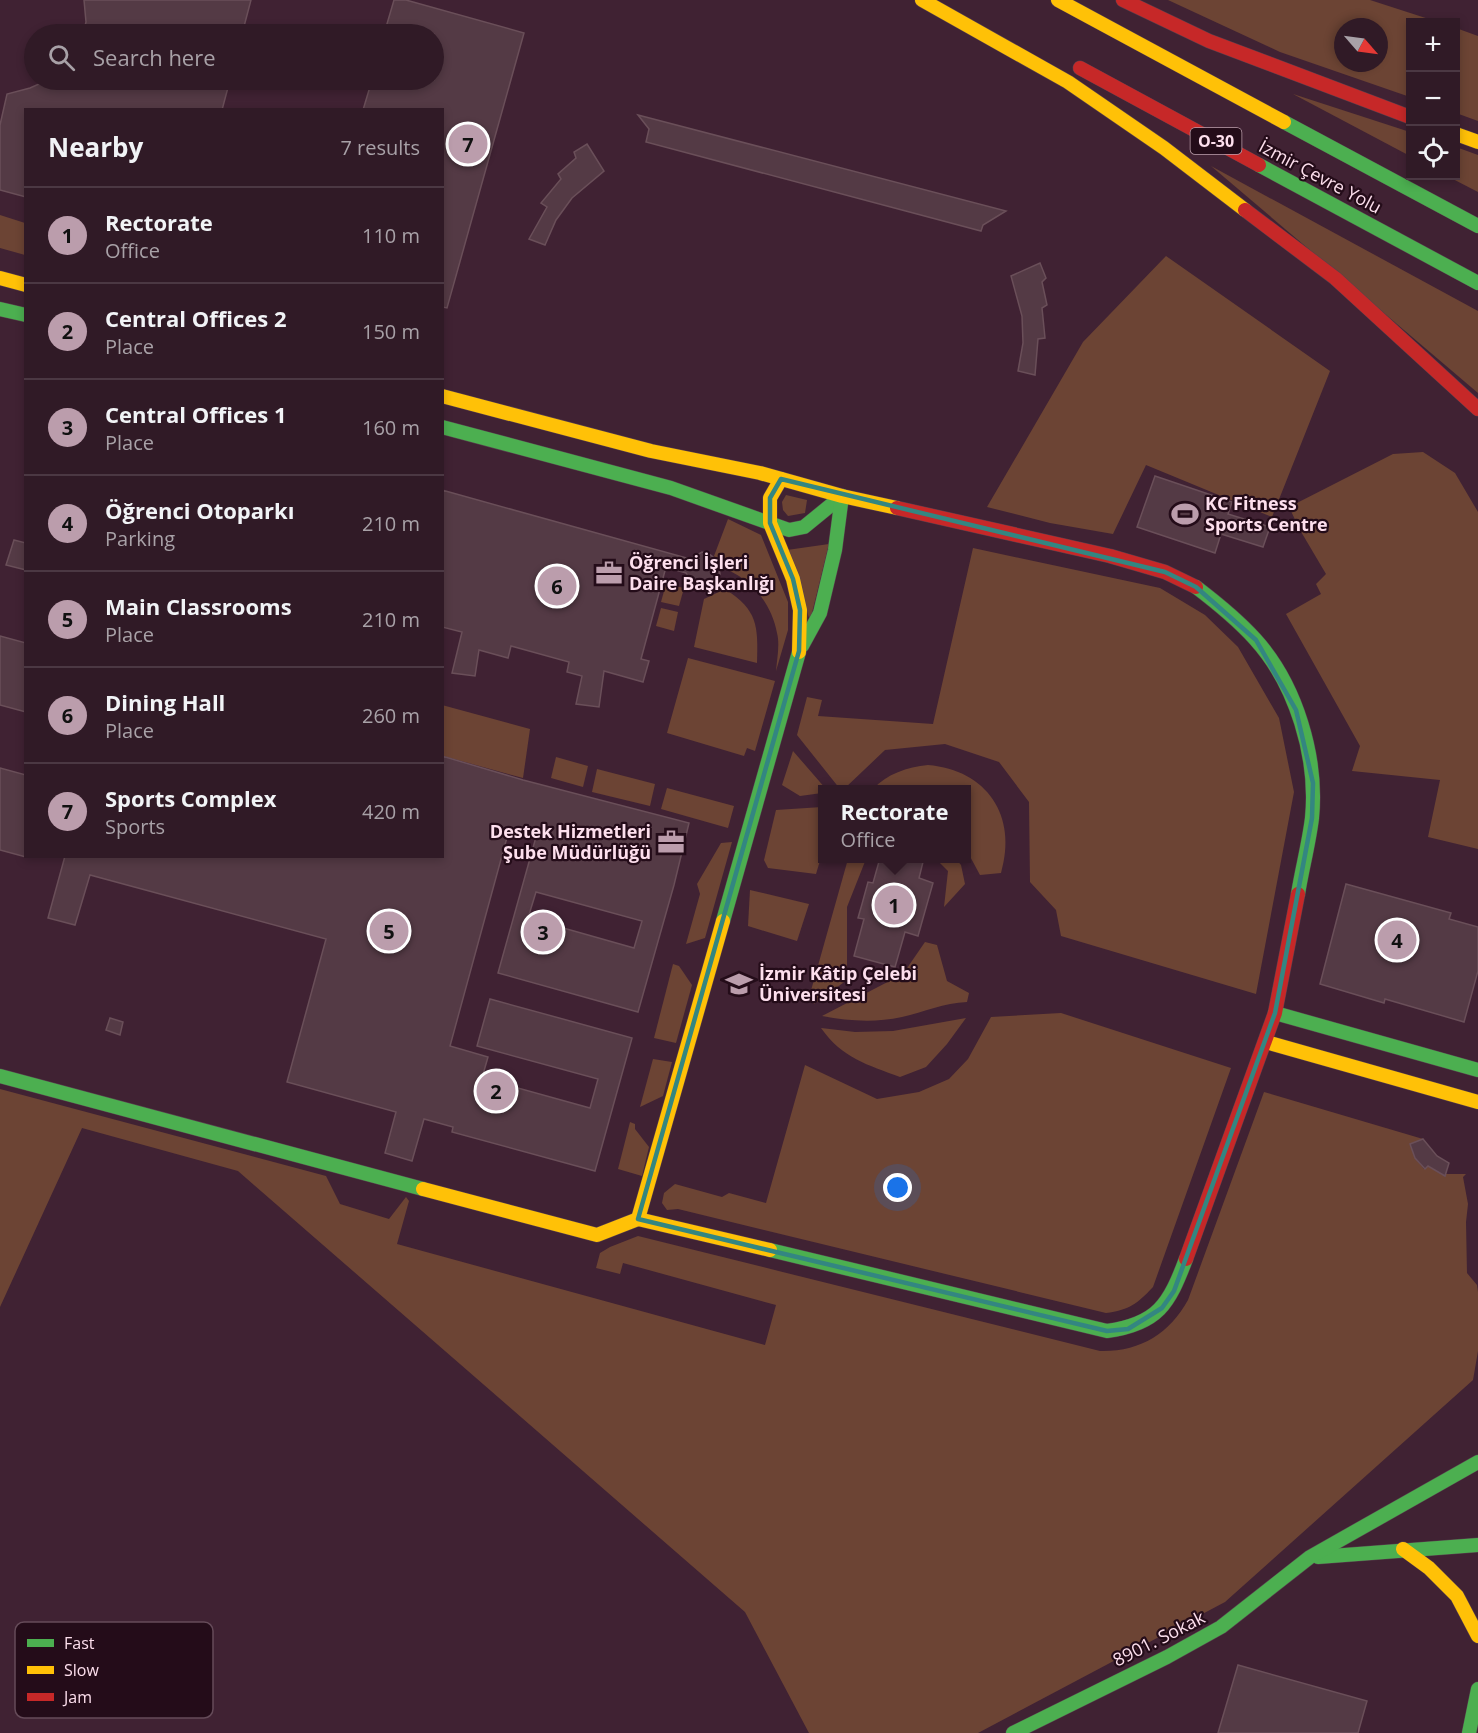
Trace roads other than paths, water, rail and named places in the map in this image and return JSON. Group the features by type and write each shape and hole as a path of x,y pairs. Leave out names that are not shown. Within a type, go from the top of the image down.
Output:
{"main road":[{"path":"921,0 1068,82 1164,148 1335,278 1478,409"},
{"name":"İzmir Çevre Yolu","path":"1058,0 1478,226"},
{"path":"1123,0 1209,41 1406,115"},
{"name":"İzmir Çevre Yolu","path":"1068,61 1478,283"},
{"path":"1460,136 1478,142"},
{"path":"0,279 24,285"},
{"path":"0,309 24,315"},
{"path":"0,1076 597,1235 638,1219 1107,1331 1128,1329 1162,1308 1173,1291 1275,1013 1312,818 1313,783 1306,743 1296,710 1281,675 1256,640 1228,612 1196,587 1165,573 1110,556 843,496 760,473 651,452 444,397"},
{"path":"444,428 671,488 789,530 804,527 843,496"},
{"path":"781,479 770,498 770,523 793,579 800,610 800,651"},
{"path":"638,1219 800,651 820,613 835,550 843,496"},
{"path":"1275,1013 1478,1070"},
{"path":"1266,1042 1478,1101"},
{"name":"8901. Sokak","path":"1012,1733 1167,1657 1221,1627 1310,1557 1478,1462"},
{"path":"1310,1557 1478,1545"},
{"path":"1403,1550 1429,1568 1457,1596 1478,1636"},
{"path":"1469,1733 1478,1689"}],"place":[{"name":"Sports Complex","path":"468,144"},
{"name":"KC Fitness Sports Centre","path":"1185,514"},
{"name":"Öğrenci İşleri Daire Başkanlığı","path":"609,573"},
{"name":"Dining Hall","path":"557,586"},
{"name":"Destek Hizmetleri Şube Müdürlüğü","path":"671,842"},
{"name":"Rectorate","path":"894,905"},
{"name":"Main Classrooms","path":"389,931"},
{"name":"Central Offices 1","path":"543,932"},
{"name":"Öğrenci Otoparkı","path":"1397,940"},
{"name":"İzmir Kâtip Çelebi Üniversitesi","path":"739,984"},
{"name":"Central Offices 2","path":"496,1091"}]}
